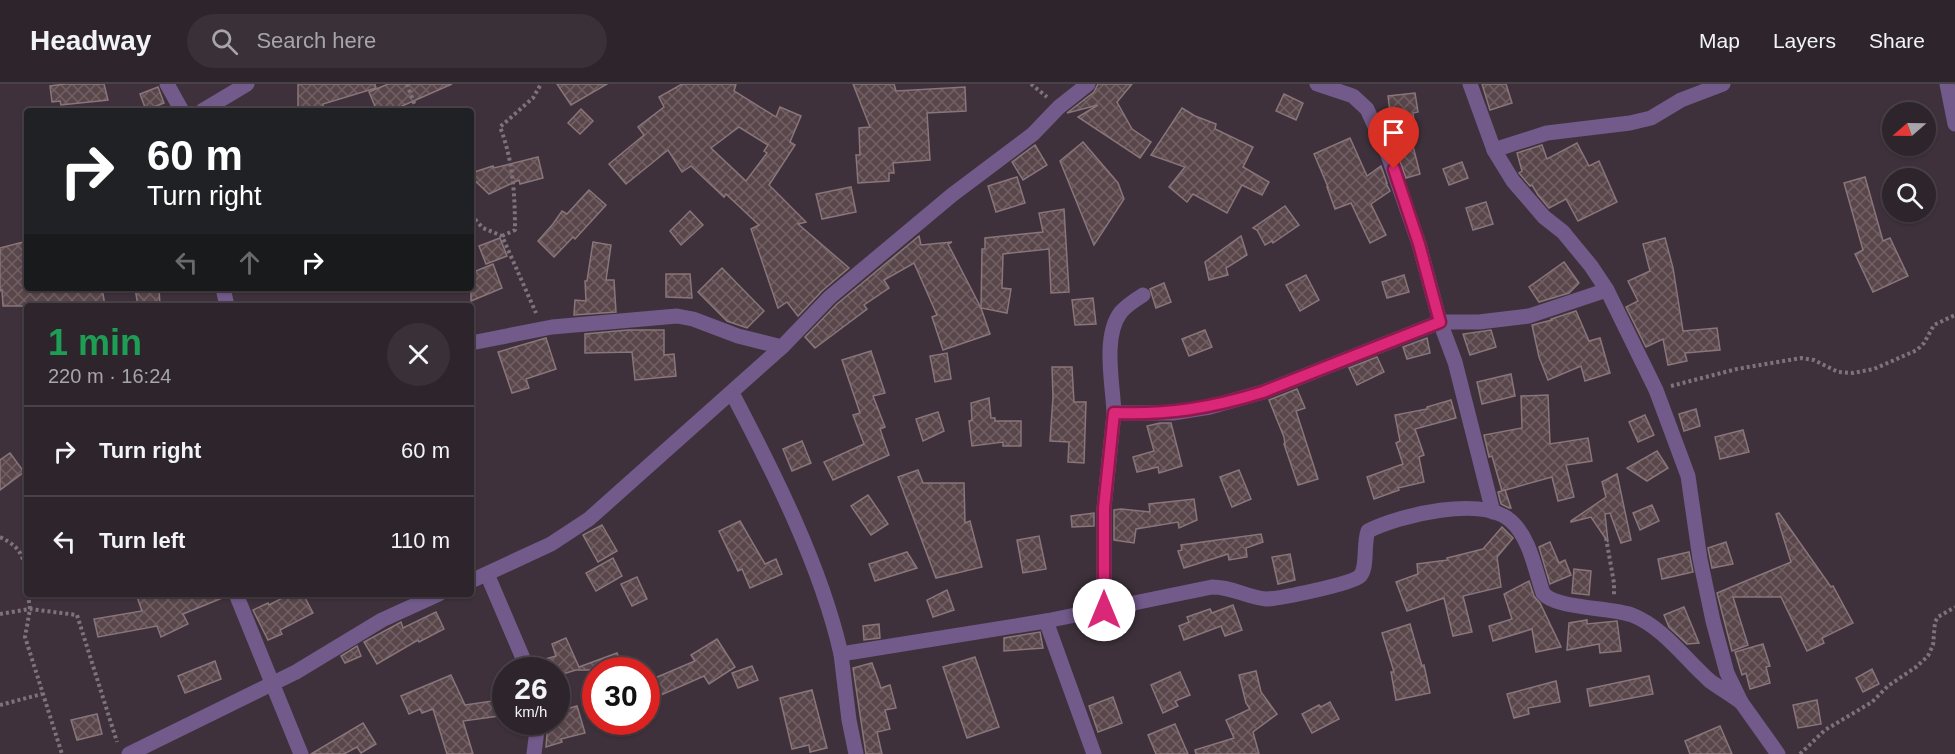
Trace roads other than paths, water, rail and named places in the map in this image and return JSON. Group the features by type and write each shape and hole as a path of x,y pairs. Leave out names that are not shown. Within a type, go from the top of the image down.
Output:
{"street":[{"path":"167,84 180,108"},
{"path":"173,84 181,108"},
{"path":"207,108 247,84"},
{"path":"474,580 551,544 589,519 782,347 830,297 952,195 1033,134 1059,107 1088,84"},
{"path":"1317,84 1353,96 1367,109 1376,125 1399,183 1440,322 1455,362 1493,512"},
{"path":"1470,84 1494,150 1513,181 1544,217 1563,232 1591,266 1607,290 1656,390 1688,476 1700,559 1727,673 1741,702 1773,752"},
{"path":"1494,150 1547,133 1630,123 1651,118 1681,100 1723,84"},
{"path":"1947,84 1955,124"},
{"path":"1114,413 1173,413 1210,407 1263,392 1440,322 1479,322 1529,316 1607,290"},
{"path":"1104,610 1104,508 1114,413 1110,356 1112,332 1119,314 1143,295"},
{"path":"474,341 542,329 677,316 693,319 738,336 782,347"},
{"path":"732,393 799,531 834,621 856,754"},
{"path":"841,654 1046,621 1212,588 1228,587 1248,596 1268,599 1348,582 1360,575 1365,565 1364,542 1368,531 1427,512 1459,509 1493,512 1511,520 1525,539 1547,599 1632,615 1649,625 1711,681 1741,702"},
{"path":"487,574 522,657"},
{"path":"237,597 301,754"},
{"path":"123,749 272,684 382,620 432,597"},
{"path":"1046,621 1094,754"},
{"path":"534,754 536,735"}]}
